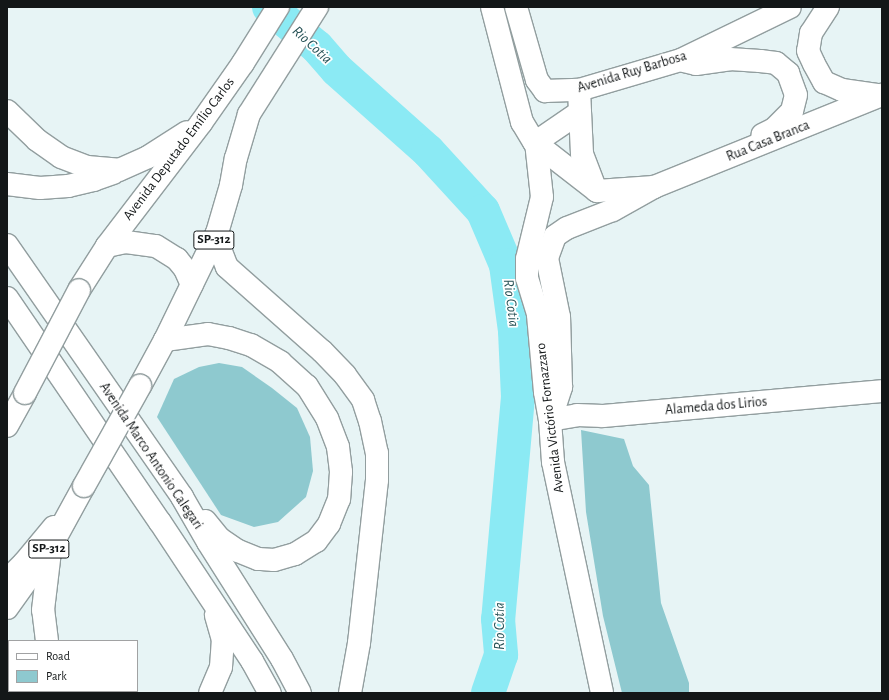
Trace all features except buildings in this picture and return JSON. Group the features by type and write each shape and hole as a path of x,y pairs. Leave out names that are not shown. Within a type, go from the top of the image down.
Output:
{"main road":[{"name":"Avenida Deputado Emílio Carlos","path":"7,426 79,290 107,246 201,123 243,63 278,7"},
{"name":"SP-312","path":"7,608 50,548 165,340 217,233 249,114 317,7"},
{"name":"Avenida Victório Fornazzaro","path":"492,7 522,122 535,142 542,197 527,259 527,278 538,315 545,392 550,420 553,462 602,693"},
{"name":"Avenida Ruy Barbosa","path":"516,7 538,80 545,90 579,90 681,60 790,7"},
{"path":"828,7 811,33 808,51 824,82 842,90 882,95"},
{"path":"681,60 696,64 730,59 760,61 776,63 788,73 796,95 792,111 774,129 730,149 719,161"},
{"path":"579,90 582,154 597,191"},
{"name":"Rua Casa Branca","path":"654,187 882,95"},
{"path":"7,111 37,140 61,157 87,167 119,170"},
{"path":"580,112 535,142 597,191 654,187"},
{"path":"7,184 40,188 68,186 93,180 148,157 201,123"},
{"path":"550,420 561,388 559,317 547,258 555,236 566,228 613,210 654,187"},
{"path":"217,233 220,249 227,267 345,374 363,400 370,421 377,453 377,480 359,643 350,693"},
{"path":"107,246 126,242 156,246 177,259 186,269 192,285"},
{"name":"Avenida Marco Antonio Calegari","path":"7,245 182,497 208,542 282,659 300,693"},
{"name":"Avenida Marco Antonio Calegari","path":"7,298 252,660 270,693"},
{"path":"165,340 208,334 229,338 251,345 280,362 307,386 327,418 338,447 341,472 339,499 330,524 316,541 296,554 274,560 258,560 238,551 219,538 182,497"},
{"name":"Alameda dos Lirios","path":"550,420 577,415 602,416 882,391"},
{"path":"7,580 24,563 80,493"},
{"path":"47,640 44,632 43,610 50,548"},
{"path":"210,693 221,667 223,640 214,604"},
{"path":"7,692 12,693"}],"green space":[{"path":"219,363 242,367 297,408 310,437 313,471 306,497 278,522 254,527 221,515 157,417 174,379 199,367"},
{"path":"581,430 624,439 633,466 649,485 661,603 689,683 689,693 622,693 603,616 586,512"}],"waterway":[{"name":"Rio Cotia","path":"269,7 317,47 337,70 428,151 483,211 506,265 515,331 518,397 498,619 501,655 488,693"}]}
